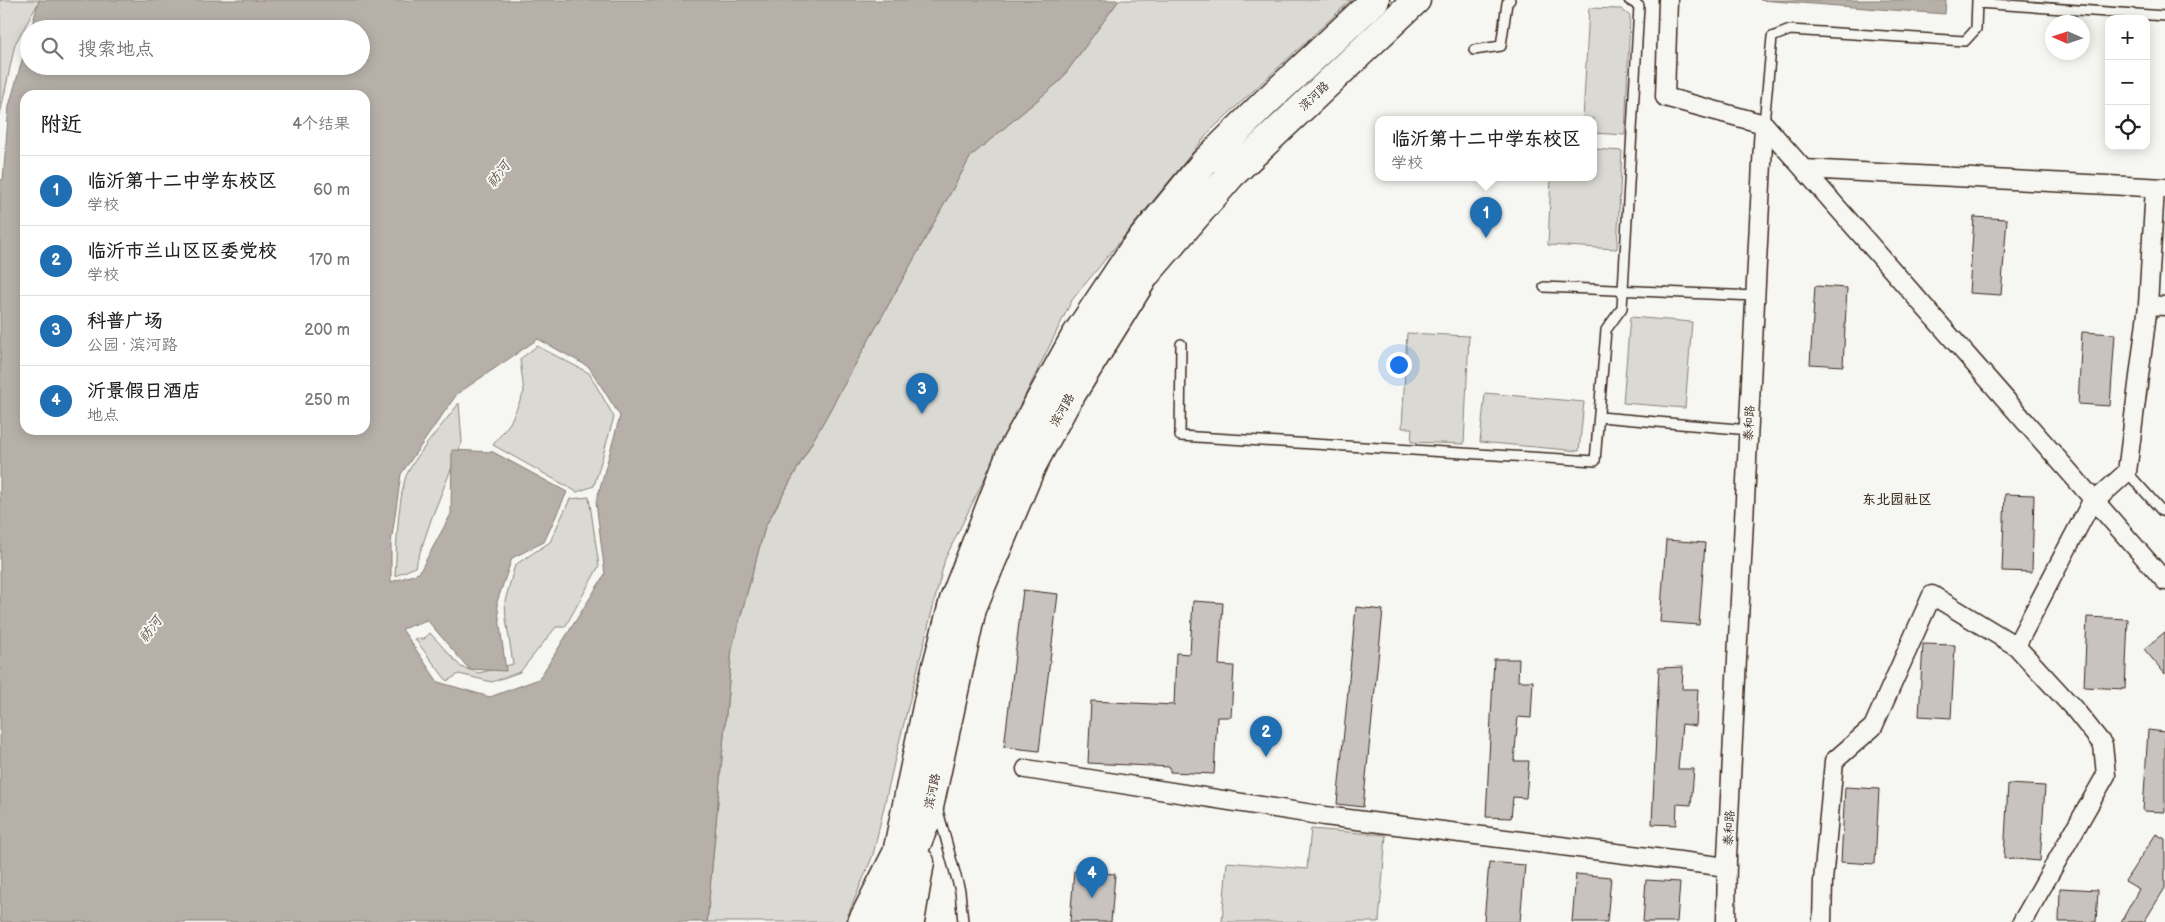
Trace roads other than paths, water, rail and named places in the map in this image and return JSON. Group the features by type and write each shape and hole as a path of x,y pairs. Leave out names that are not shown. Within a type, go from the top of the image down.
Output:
{"main road":[{"name":"滨河路","path":"862,922 897,853 930,692 954,600 1012,451 1075,337 1133,250 1204,163 1375,0"},
{"name":"滨河路","path":"884,922 929,808 972,608 1032,465 1064,406 1145,275 1231,175 1416,0"},
{"path":"910,922 929,808"}],"street":[{"path":"1668,0 1665,97 1764,124 2165,582"},
{"name":"泰和路","path":"1726,922 1727,867 1764,124"},
{"path":"1804,169 2160,188 2156,306 2127,472 2094,500 2016,646"},
{"path":"1822,922 1823,881 1834,761 1873,727 1932,595 2016,646 2076,711 2103,745 2106,775 2022,922"},
{"path":"1026,769 1325,816 1727,867"}],"lane":[{"path":"1474,50 1501,46 1507,3 1510,0"},
{"path":"1181,344 1180,436 1595,461 1606,330 1622,308 1639,6 1629,0"},
{"path":"1764,124 1772,37 1790,30 1965,41 1976,29 1977,2 2165,16"},
{"path":"1544,287 1756,296"},
{"path":"1600,417 1749,430"},
{"path":"2127,472 2162,512 2165,512"},
{"path":"929,808 939,812 960,891 963,922"}],"water":[{"name":"祊河","path":"39,0 1119,0 1060,81 971,156 765,527 732,648 707,922 0,922 0,180 3,180 9,106 20,68 20,75 370,75 370,20 33,20","holes":["538,339 589,367 620,416 596,502 605,574 539,679 490,697 438,682 402,629 427,620 469,669 506,671 497,602 512,558 544,542 567,492 493,452 452,450 451,514 419,573 391,582 391,543 401,474 457,394"]},
{"path":"1760,0 1946,0 1945,14"}],"place":[{"name":"临沂第十二中学东校区","path":"1486,238"},
{"name":"科普广场","path":"922,414"},
{"name":"临沂市兰山区区委党校","path":"1266,757"},
{"name":"沂景假日酒店","path":"1092,898"}],"district":[{"name":"东北园社区","path":"1897,499"}]}
